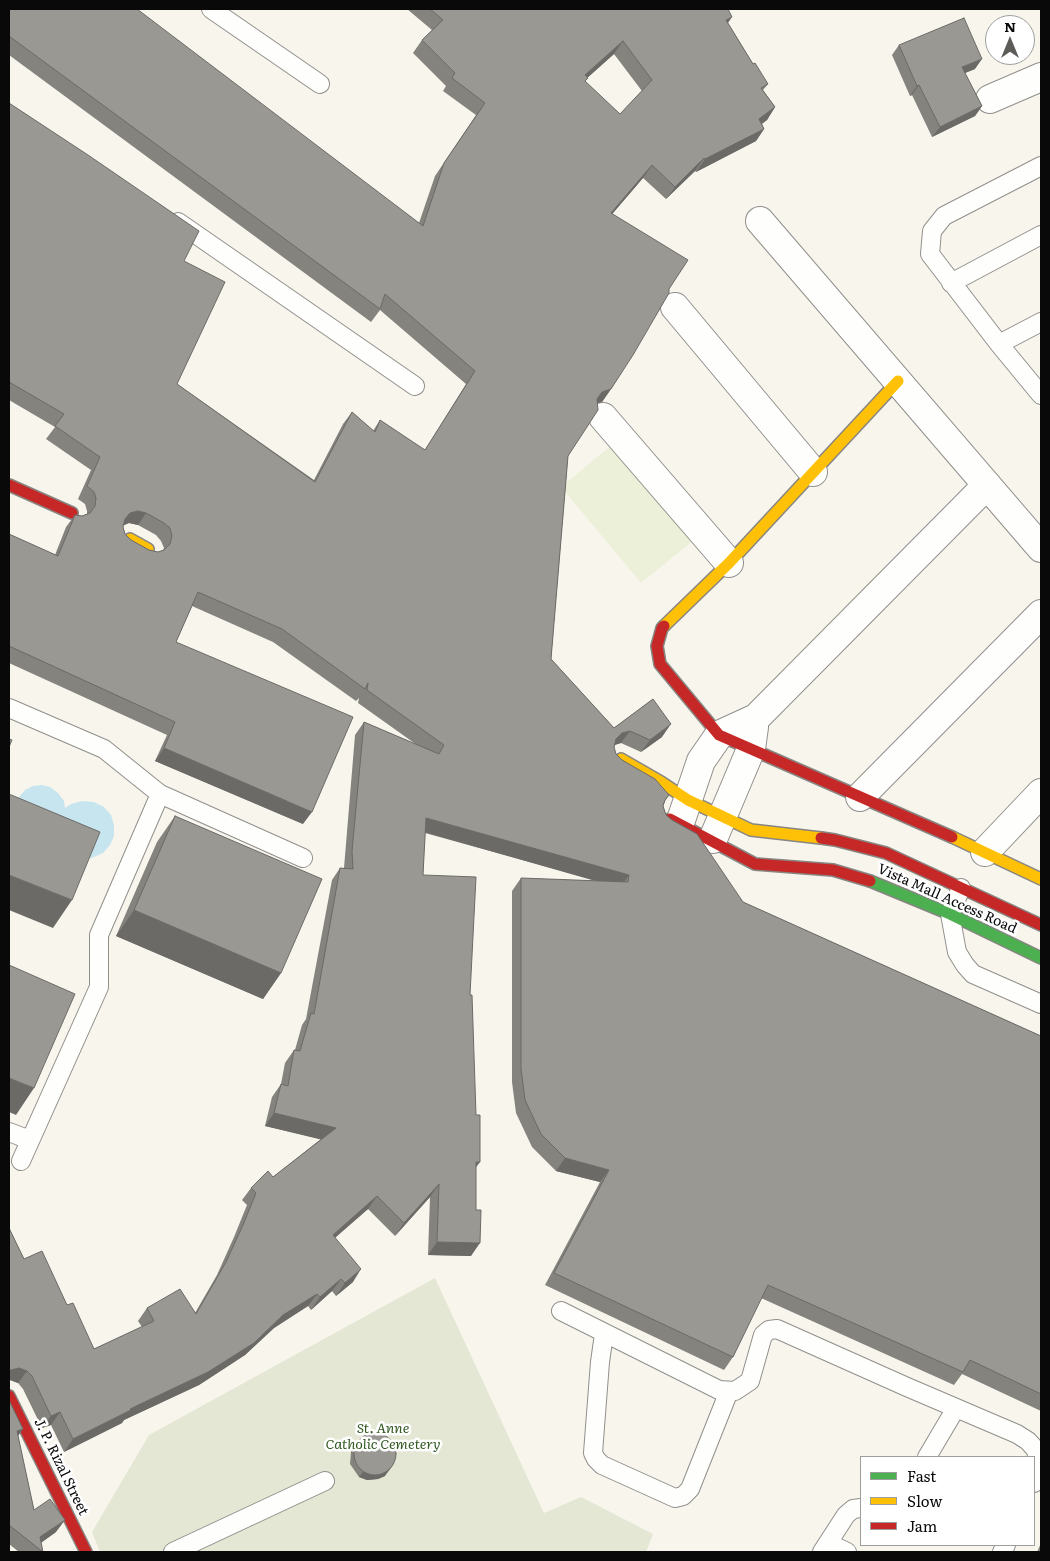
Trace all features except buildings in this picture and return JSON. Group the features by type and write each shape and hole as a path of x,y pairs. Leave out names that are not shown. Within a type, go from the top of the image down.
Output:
{"street":[{"path":"990,99 1041,77"},
{"path":"760,221 1041,548"},
{"path":"675,307 813,472"},
{"path":"898,381 729,562 662,628 657,646 660,664 718,735 985,852 1041,879"},
{"path":"603,417 729,562"},
{"path":"9,485 72,513"},
{"path":"679,814 700,761 718,735 756,718 987,485"},
{"path":"130,539 148,549"},
{"path":"860,797 1041,614"},
{"path":"712,842 751,749 756,718"},
{"name":"Vista Mall Access Road","path":"621,759 661,782 679,814 712,842 755,864 833,870 878,883 950,914 1041,958"},
{"path":"985,852 1041,794"},
{"name":"Vista Mall Access Road","path":"679,814 722,816 751,830 836,840 886,853 1041,924"},
{"name":"J. P. Rizal Street","path":"9,1396 86,1552"}],"lane":[{"path":"211,9 320,84"},
{"path":"1041,166 944,216 932,232 930,254 998,344 1041,394"},
{"path":"162,211 415,386"},
{"path":"951,283 1041,235"},
{"path":"998,344 1041,322"},
{"path":"9,708 104,749 160,794 303,858"},
{"path":"21,1161 99,986 99,935 160,794"},
{"path":"961,888 950,914 957,952 973,974 1041,1004"},
{"path":"9,1132 30,1140"},
{"path":"562,1311 604,1334 712,1387 729,1391 738,1389 750,1381 763,1335 769,1330 777,1329 1017,1434 1028,1441 1036,1450 1038,1462 1035,1481"},
{"path":"604,1334 593,1453 602,1465 675,1498 683,1496 690,1489 729,1391"},
{"path":"928,1456 956,1408"},
{"path":"173,1552 325,1481"},
{"path":"847,1552 825,1548 846,1515 854,1509 860,1508"}],"green space":[{"path":"613,444 694,540 641,583 561,487"},
{"name":"St. Anne Catholic Cemetery","path":"435,1278 544,1513 581,1497 653,1534 646,1552 100,1552 92,1532 149,1435"}],"water":[{"path":"42,785 50,787 58,793 64,801 65,808 82,801 94,802 104,807 111,815 114,825 114,836 110,845 103,853 92,858 80,859 16,805 19,797 25,790 33,786"}],"traffic: fast":[{"path":"870,881 950,914 1041,958"}],"traffic: slow":[{"path":"664,626 729,563 898,381"},
{"path":"130,539 148,549"},
{"path":"621,759 688,800 751,830 821,838"},
{"path":"952,837 1041,879"}],"traffic: jam":[{"path":"9,485 72,513"},
{"path":"664,626 657,646 660,664 719,735 952,837"},
{"path":"670,819 755,864 833,870 870,881"},
{"path":"821,838 886,853 1041,925"},
{"path":"9,1396 86,1552"}]}
